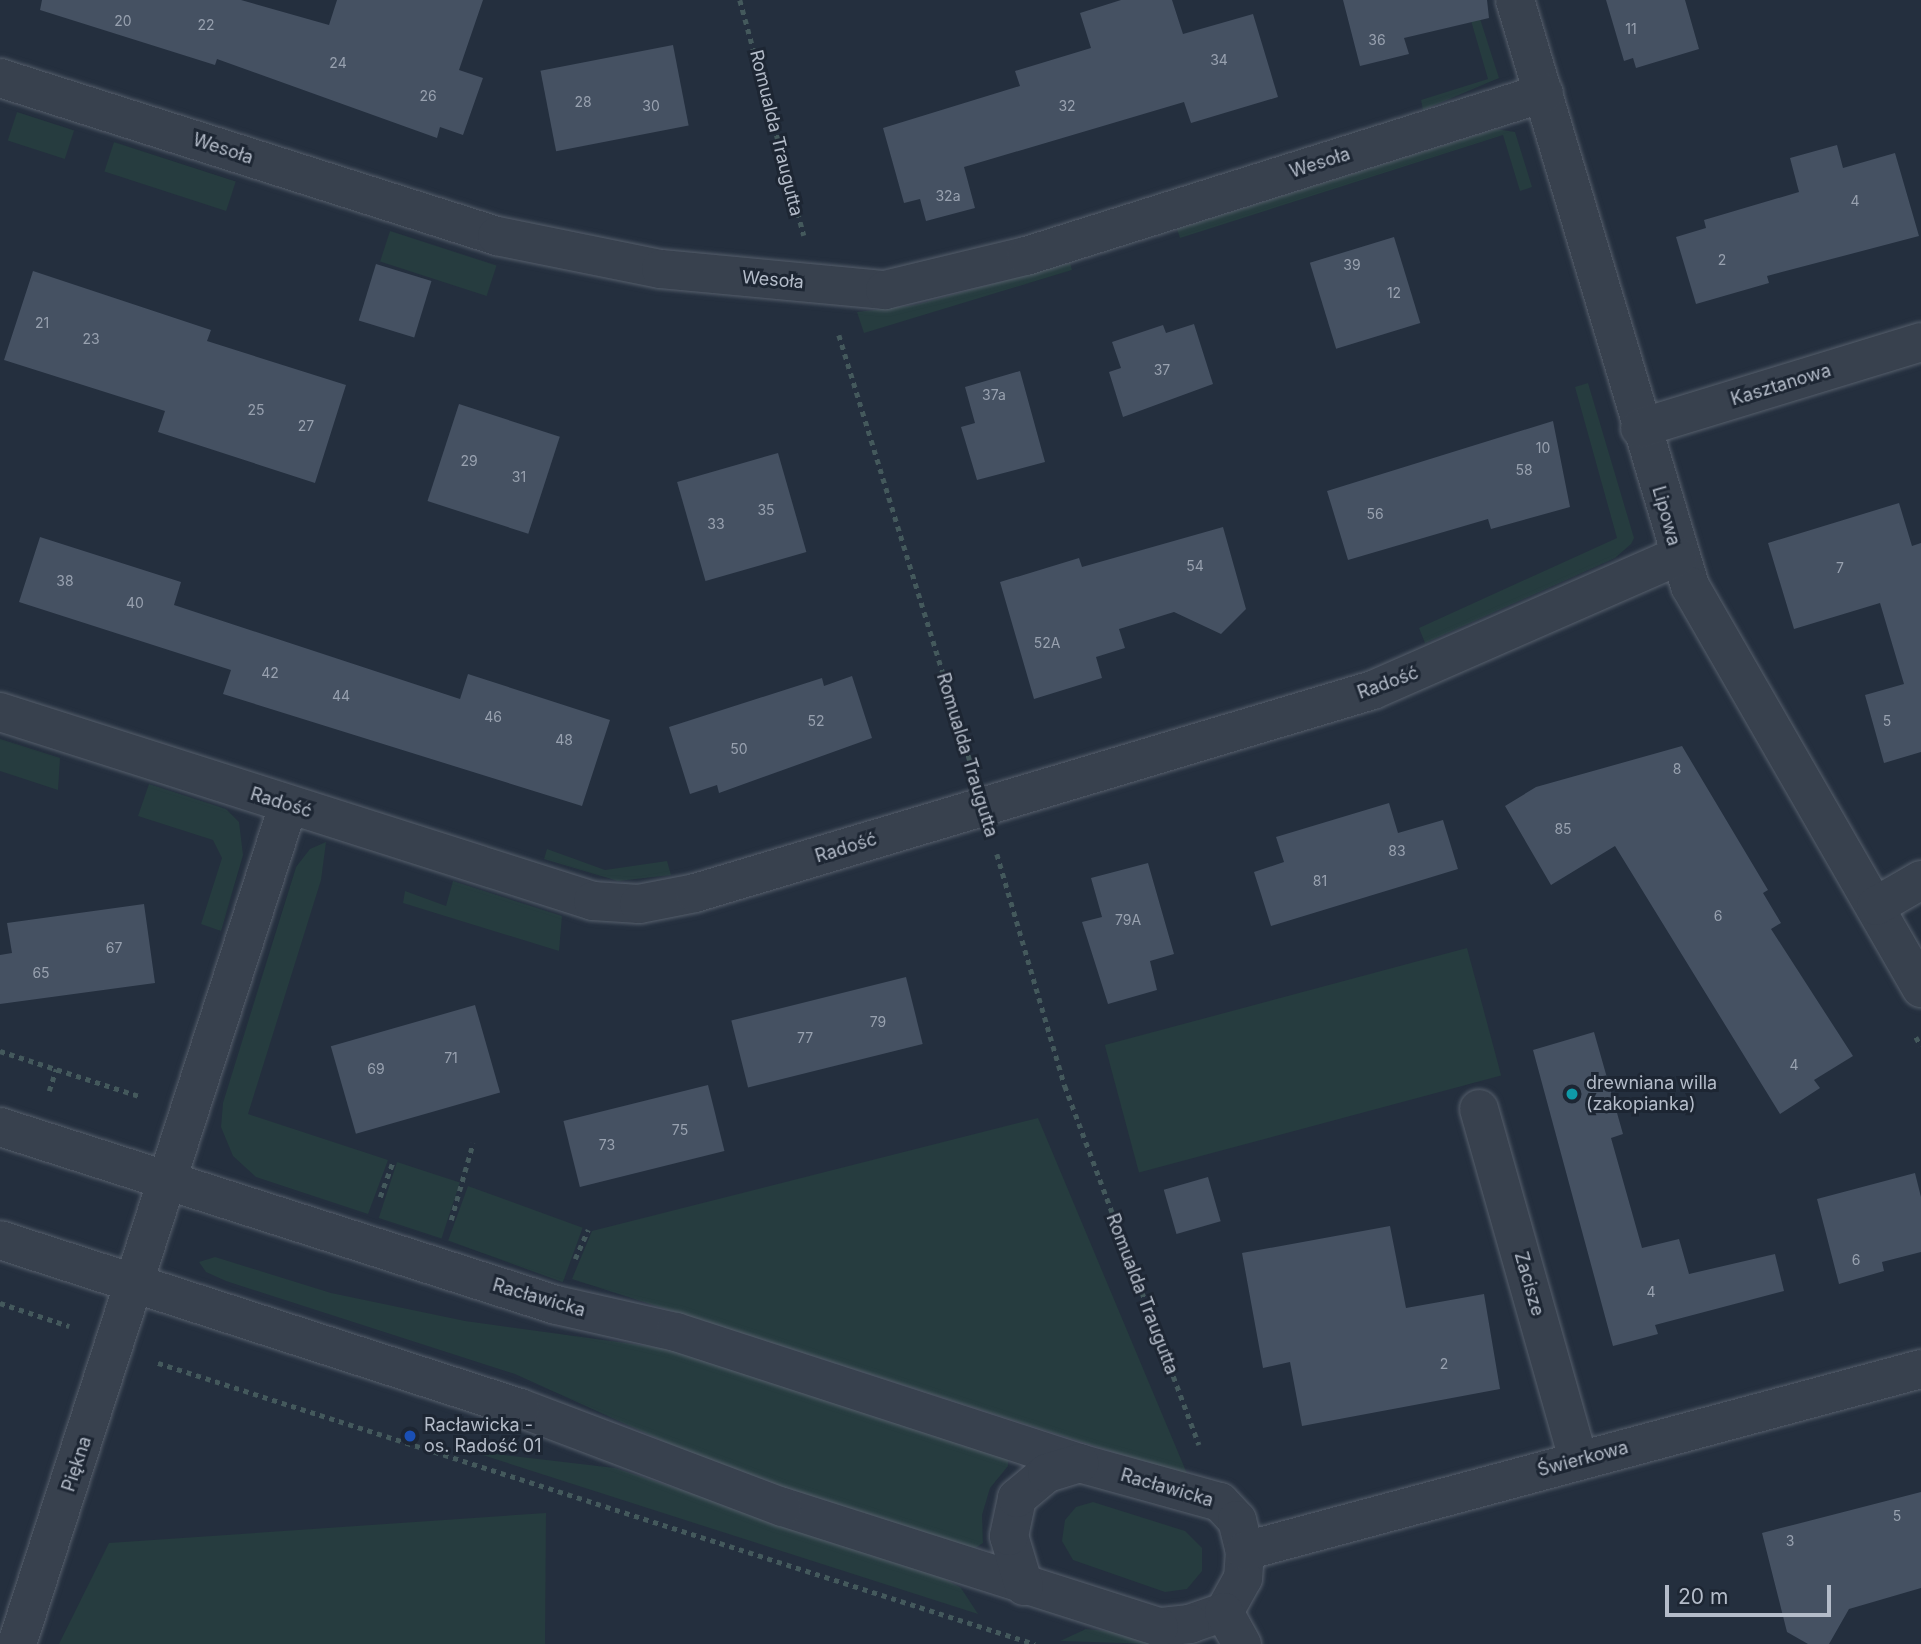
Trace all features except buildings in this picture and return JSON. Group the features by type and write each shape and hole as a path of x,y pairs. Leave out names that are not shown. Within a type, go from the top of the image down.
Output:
{"street":[{"name":"Lipowa","path":"1515,0 1678,556 1703,617 1876,906 1921,988"},
{"name":"Wesoła","path":"0,78 497,236 661,269 885,290 936,282 1544,93"},
{"name":"Kasztanowa","path":"1640,428 1921,342"},
{"name":"Radość","path":"0,712 288,806 593,901 639,904 695,893 1398,681 1678,556"},
{"name":"Piękna","path":"17,1644 117,1342 288,806"},
{"path":"1876,906 1921,880"},
{"name":"Zacisze","path":"1479,1109 1578,1460"},
{"name":"Racławicka","path":"0,1127 556,1305 676,1332 1079,1463 1220,1502 1237,1520 1245,1551 1233,1628 1190,1624 1159,1627 1024,1586 782,1507 520,1408 0,1240"},
{"name":"Świerkowa","path":"1245,1551 1921,1369"},
{"path":"1024,1586 1009,1536 1017,1498 1047,1473 1079,1463"}],"path":[{"name":"Romualda Traugutta","path":"740,0 771,100 791,205 824,285 1065,1086 1220,1502"},
{"path":"0,1051 189,1112"},
{"path":"434,1267 473,1143"},
{"path":"0,1303 117,1342 154,1362 427,1452 1035,1644"}],"green space":[{"path":"1465,0 1474,0 1499,78 1423,110 1421,100 1488,79"},
{"path":"17,112 74,131 65,159 8,141"},
{"path":"1496,129 1515,132 1532,187 1520,191 1503,135 1180,238 1177,229"},
{"path":"114,142 236,182 226,211 104,171"},
{"path":"390,231 497,266 487,296 380,261"},
{"path":"1070,263 1072,270 864,333 857,312 915,305"},
{"path":"1588,383 1634,538 1631,544 1615,558 1425,643 1419,628 1617,538 1575,387"},
{"path":"0,739 60,758 58,790 0,771"},
{"path":"149,784 226,809 239,822 243,855 221,931 201,924 222,858 213,840 138,816"},
{"path":"326,842 321,880 248,1114 388,1160 368,1214 256,1177 233,1156 221,1127 223,1103 296,867 310,849"},
{"path":"547,849 605,870 667,861 671,875 618,881 544,859"},
{"path":"453,881 562,916 559,951 403,903 405,891 446,906"},
{"path":"1467,948 1501,1076 1139,1173 1105,1045"},
{"path":"1038,1118 1188,1476 572,1279 592,1231"},
{"path":"397,1162 460,1182 442,1239 379,1218"},
{"path":"468,1186 583,1228 563,1282 448,1241"},
{"path":"215,1257 331,1293 465,1321 706,1354 1008,1459 1008,1466 990,1488 982,1515 983,1543 972,1550 747,1479 515,1374 226,1281 206,1272 199,1262"},
{"path":"470,1451 615,1468 934,1573 961,1588 978,1614"},
{"path":"1093,1502 1185,1531 1202,1548 1202,1571 1187,1589 1165,1592 1073,1560 1062,1541 1065,1520 1076,1507"},
{"path":"546,1513 545,1644 59,1644 109,1543"},
{"path":"1086,1629 1117,1632 1154,1644 1060,1641"}],"place":[{"name":"drewniana willa (zakopianka)","path":"1572,1094"},
{"name":"Racławicka - os. Radość 01","path":"410,1436"}]}
